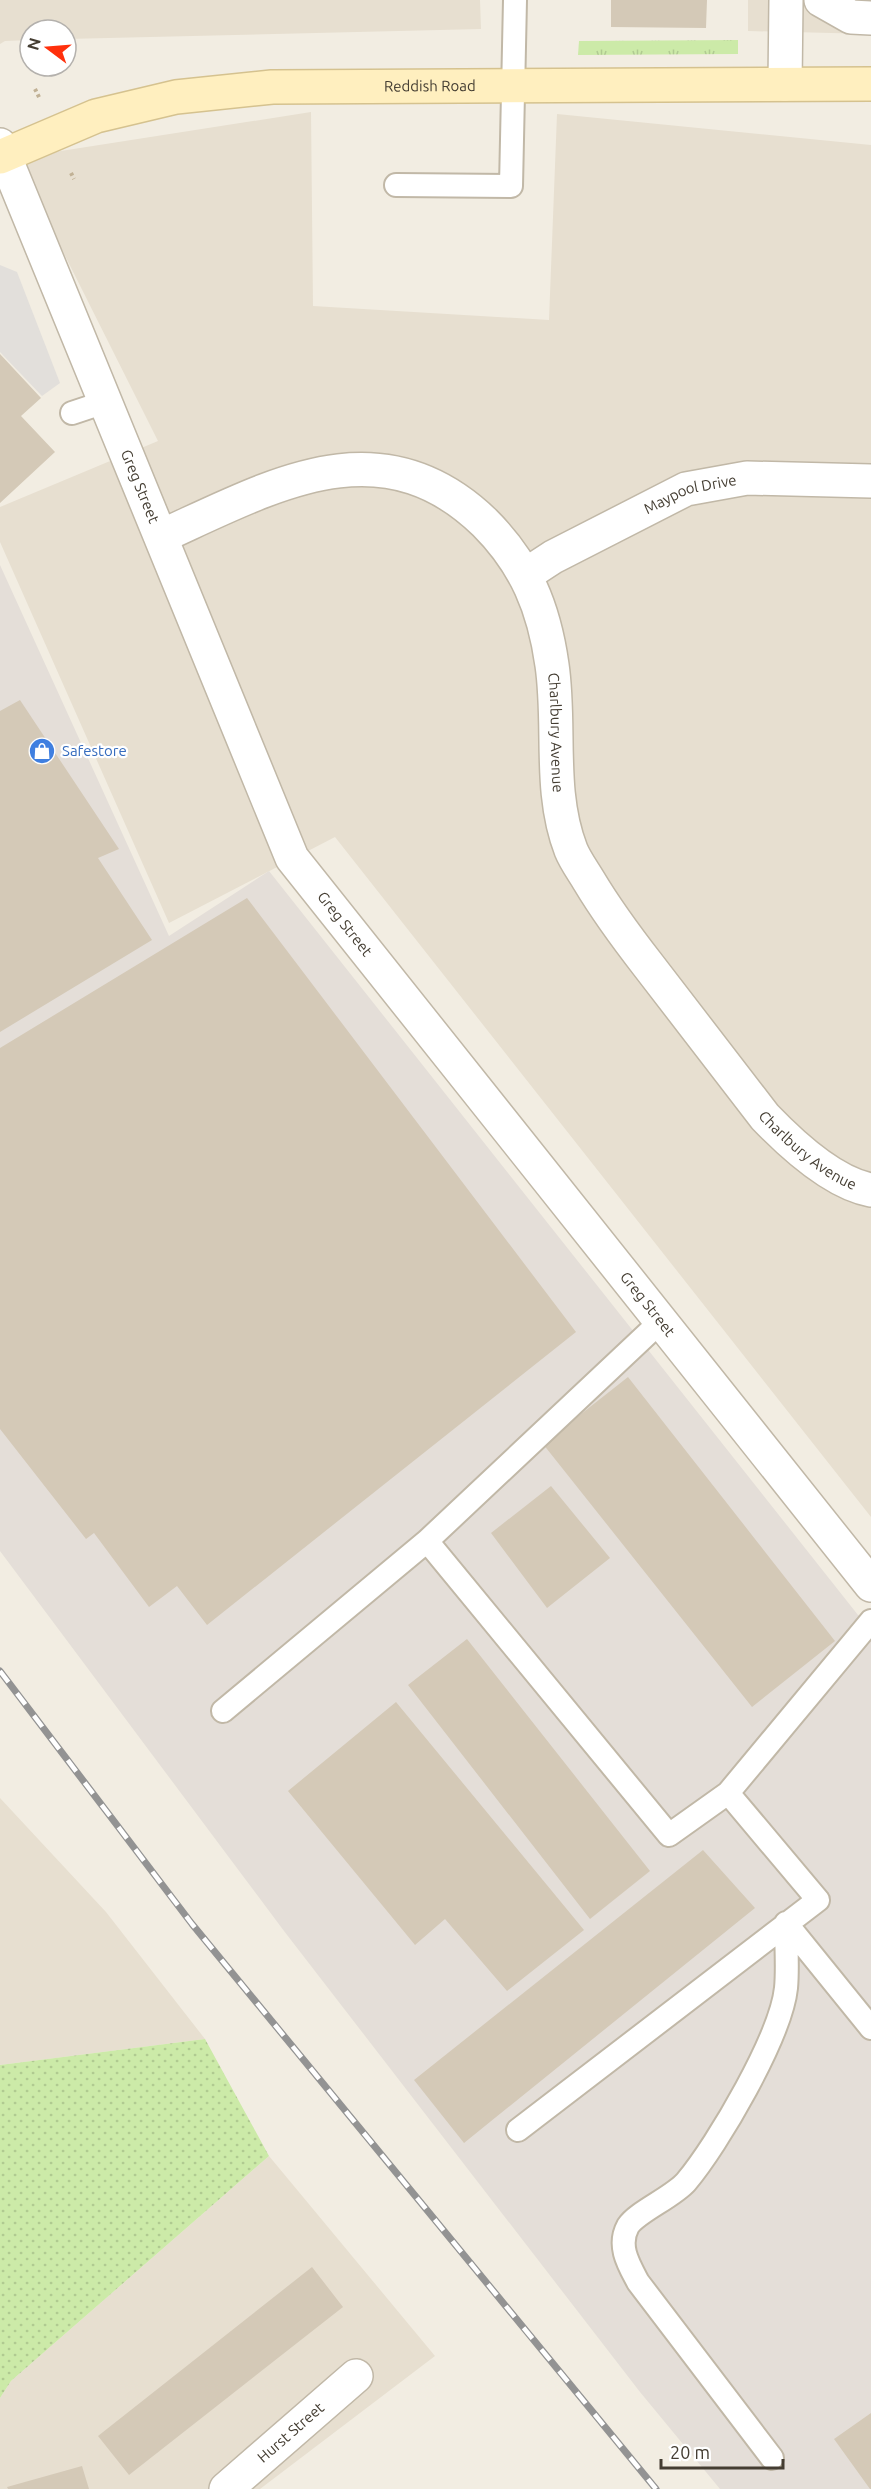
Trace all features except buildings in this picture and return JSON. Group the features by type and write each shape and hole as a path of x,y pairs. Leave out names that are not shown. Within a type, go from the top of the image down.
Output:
{"main road":[{"name":"Reddish Road","path":"1,152 96,116 176,96 272,87 871,84"}],"street":[{"path":"785,84 786,0"},
{"path":"821,0 850,17 871,18"},
{"name":"Greg Street","path":"1,152 162,536 292,858 871,1585"},
{"name":"Charlbury Avenue","path":"162,536 271,486 313,474 355,468 398,472 432,484 467,505 502,540 527,574 544,625 552,666 561,814 571,851 613,920 765,1117 791,1143 825,1167 860,1188 871,1190"},
{"name":"Maypool Drive","path":"527,574 553,557 686,489 747,478 871,480"},
{"name":"Hurst Street","path":"226,2489 356,2376"}],"lane":[{"path":"396,185 511,186 515,0"},
{"path":"72,413 105,402"},
{"path":"223,1711 427,1541 660,1322"},
{"path":"427,1541 669,1835 728,1793 871,1621"},
{"path":"518,2130 818,1900 728,1793"},
{"path":"786,1923 871,2028"},
{"path":"772,2458 638,2282 625,2255 623,2242 628,2225 684,2185 700,2164 761,2058 777,2020 786,1989 786,1923"}],"path":[{"path":"35,89 41,102"},
{"path":"71,173 74,179"}],"shaded area":[{"path":"0,0 480,0 481,29 78,39 78,18 18,18 18,40 5,41 0,44"},
{"path":"748,0 871,0 871,34 748,31"},
{"path":"311,112 313,306 549,320 557,114 871,145 871,1517 335,837 169,923 0,542 0,507 158,441 16,158"},
{"path":"0,265 17,272 60,383 42,396 0,352"},
{"path":"0,565 169,936 269,871 858,1615 871,1621 871,2489 720,2489 640,2392 284,1931 0,1551"},
{"path":"0,1798 106,1912 205,2039 0,2065"},
{"path":"269,2156 435,2356 260,2489 0,2489 0,2398 11,2381"}],"green space":[{"path":"738,40 738,54 578,55 579,41"},
{"path":"205,2039 269,2156 11,2381 0,2398 0,2065"}],"railway":[{"path":"0,1671 192,1924 656,2489"}],"place":[{"name":"Safestore","path":"42,751"}]}
